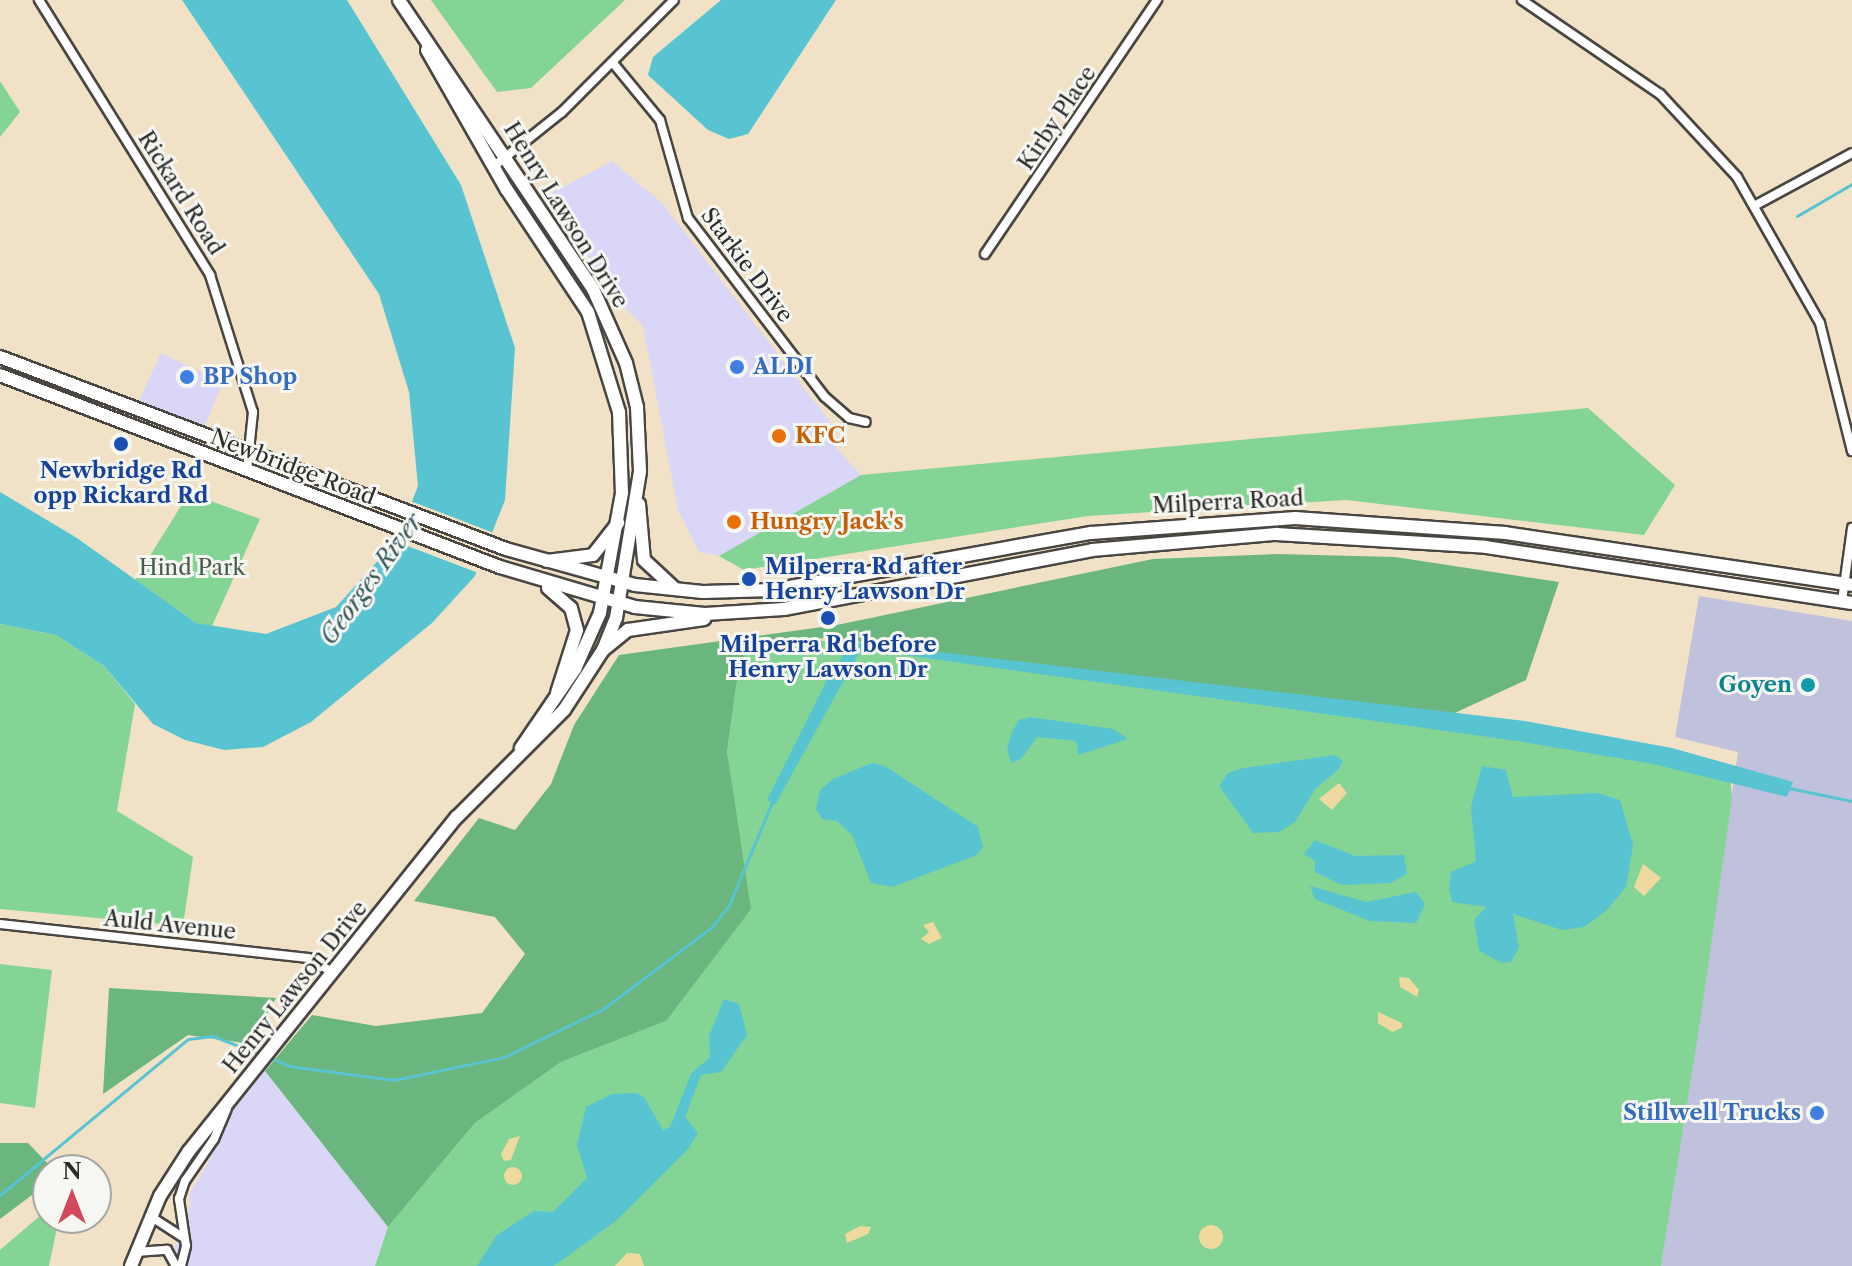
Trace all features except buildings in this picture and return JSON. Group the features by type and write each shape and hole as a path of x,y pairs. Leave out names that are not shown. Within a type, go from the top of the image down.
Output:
{"main road":[{"name":"Henry Lawson Drive","path":"131,1266 150,1215 181,1162 457,817 564,710 603,650 619,604 639,504 638,418 620,345 593,289 399,0"},
{"name":"Henry Lawson Drive","path":"411,18 493,167 598,333 619,412 618,523 603,600 584,653 519,752"},
{"name":"Newbridge Road","path":"0,357 506,549 608,580"},
{"name":"Newbridge Road","path":"0,375 532,579 619,604"},
{"path":"639,504 644,560 676,590"},
{"name":"Milperra Road","path":"608,580 676,590 773,590 1091,533 1295,518 1505,533 1848,584"},
{"path":"543,561 593,555 618,523"},
{"name":"Milperra Road","path":"619,604 705,614 811,606 1092,550 1276,534 1486,547 1847,602"},
{"path":"532,579 559,595 575,616 574,649 557,693"},
{"path":"603,650 628,630 754,612"}],"street":[{"name":"Rickard Road","path":"39,0 210,275 253,412 247,470"},
{"path":"493,167 613,63 674,0"},
{"name":"Kirby Place","path":"985,254 1157,0"},
{"path":"1522,0 1680,112 1720,154 1754,206 1820,323 1852,451"},
{"name":"Starkie Drive","path":"613,63 660,120 688,218 825,397 849,418 866,422"},
{"path":"1754,206 1852,153"},
{"path":"1847,602 1852,528"},
{"name":"Auld Avenue","path":"0,924 308,958 332,972"},
{"path":"178,1266 183,1237 179,1199 185,1181 214,1139 233,1096"},
{"path":"150,1215 183,1237"},
{"path":"136,1252 167,1250 178,1266"}],"shaded area":[{"path":"612,161 662,203 837,431 836,448 861,475 719,556 699,552 678,510 643,326 621,304 546,196"},
{"path":"161,353 210,376 220,362 226,376 204,427 139,401"},
{"path":"1699,596 1852,621 1852,1266 1661,1266 1738,752 1675,737"},
{"path":"265,1071 388,1227 375,1266 168,1266 191,1203 189,1195 208,1163 224,1121"}],"green space":[{"path":"431,0 625,0 531,88 497,92"},
{"path":"0,81 20,112 0,137"},
{"path":"1588,408 1675,485 1644,535 1346,500 1088,516 744,570 719,556 861,475"},
{"name":"Hind Park","path":"189,493 260,519 212,626 196,623 135,580"},
{"path":"1277,554 1395,557 1559,582 1526,680 1431,724 832,638 749,641 737,681 727,752 751,909 666,1021 561,1062 475,1123 388,1227 265,1071 312,1015 376,1026 482,1013 525,954 495,917 414,901 479,818 515,830 551,784 574,725 619,655 837,625 1153,559"},
{"path":"0,624 56,635 104,666 135,704 117,811 193,857 183,926 0,909"},
{"path":"788,636 1390,718 1730,775 1732,798 1661,1266 375,1266 388,1227 475,1123 561,1062 666,1021 734,821 727,752 737,681 749,641"},
{"path":"0,964 52,970 35,1108 0,1103"},
{"path":"109,988 276,998 251,1044 188,1035 103,1094"},
{"path":"0,1143 28,1143 39,1154 32,1154 32,1195 0,1219"},
{"path":"32,1223 32,1234 56,1234 49,1266 0,1266 0,1250"}],"sand":[{"path":"1339,783 1347,793 1332,810 1319,799"},
{"path":"1643,864 1661,878 1644,896 1634,887"},
{"path":"933,922 942,938 929,944 921,939 929,932 923,925"},
{"path":"1399,977 1409,978 1419,990 1417,997 1400,987"},
{"path":"1378,1012 1402,1023 1402,1028 1392,1032 1378,1023"},
{"path":"520,1136 511,1160 504,1161 501,1154 509,1139"},
{"path":"513,1167 522,1176 513,1185 504,1176"},
{"path":"1211,1225 1219,1229 1223,1237 1219,1245 1211,1249 1203,1245 1199,1237 1203,1229"},
{"path":"860,1226 871,1227 868,1234 847,1243 845,1234"},
{"path":"627,1253 640,1254 644,1266 615,1266"}],"water":[{"name":"Georges River","path":"182,0 347,0 461,185 515,348 505,500 475,576 432,623 311,722 263,747 224,750 185,740 153,724 104,666 56,635 0,624 0,492 77,538 196,623 266,634 336,607 397,540 418,486 409,392 379,294"},
{"path":"721,0 836,0 748,134 729,139 708,130 648,75 653,57"},
{"path":"854,642 1525,721 1672,748 1793,782 1787,797 1653,764 1517,741 869,650 859,653 775,805 767,800 831,672"},
{"path":"1030,717 1113,729 1128,739 1078,755 1076,741 1037,737 1021,759 1011,763 1007,748 1012,732 1019,720"},
{"path":"1335,755 1343,761 1338,770 1315,789 1295,822 1279,832 1253,833 1219,786 1228,773 1243,768"},
{"path":"872,763 885,766 978,827 983,847 977,855 892,887 871,883 852,835 837,821 822,819 816,809 820,790 833,779"},
{"path":"1482,766 1506,770 1513,797 1597,793 1620,800 1633,845 1626,887 1606,911 1584,927 1562,930 1513,914 1519,947 1511,962 1502,963 1479,951 1474,920 1486,907 1452,902 1449,888 1451,872 1476,861 1471,807"},
{"path":"1315,840 1355,856 1404,855 1407,874 1390,883 1342,885 1315,872 1315,861 1304,854"},
{"path":"1310,886 1366,902 1416,892 1425,904 1416,923 1370,921 1315,899"},
{"path":"724,999 739,1004 747,1035 721,1072 701,1075 685,1117 698,1133 688,1149 617,1220 554,1266 477,1266 497,1235 534,1211 553,1212 587,1178 577,1145 586,1107 612,1094 636,1093 644,1097 663,1130 670,1127 691,1074 710,1057 709,1036"}],"pier":[{"path":"408,500 496,534 480,574 393,540"}],"waterway":[{"path":"1797,216 1852,184"},
{"path":"1789,788 1852,801"},
{"path":"269,1057 289,1066 394,1080 504,1057 603,1009 712,927 729,905 773,800"},
{"path":"0,1195 188,1039 213,1036 262,1055"}],"place":[{"name":"ALDI","path":"737,367"},
{"name":"BP Shop","path":"187,377"},
{"name":"KFC","path":"779,436"},
{"name":"Newbridge Rd opp Rickard Rd","path":"121,444"},
{"name":"Hungry Jack's","path":"734,522"},
{"name":"Milperra Rd after Henry Lawson Dr","path":"749,579"},
{"name":"Milperra Rd before Henry Lawson Dr","path":"828,618"},
{"name":"Goyen","path":"1808,685"},
{"name":"Stillwell Trucks","path":"1817,1113"}]}
